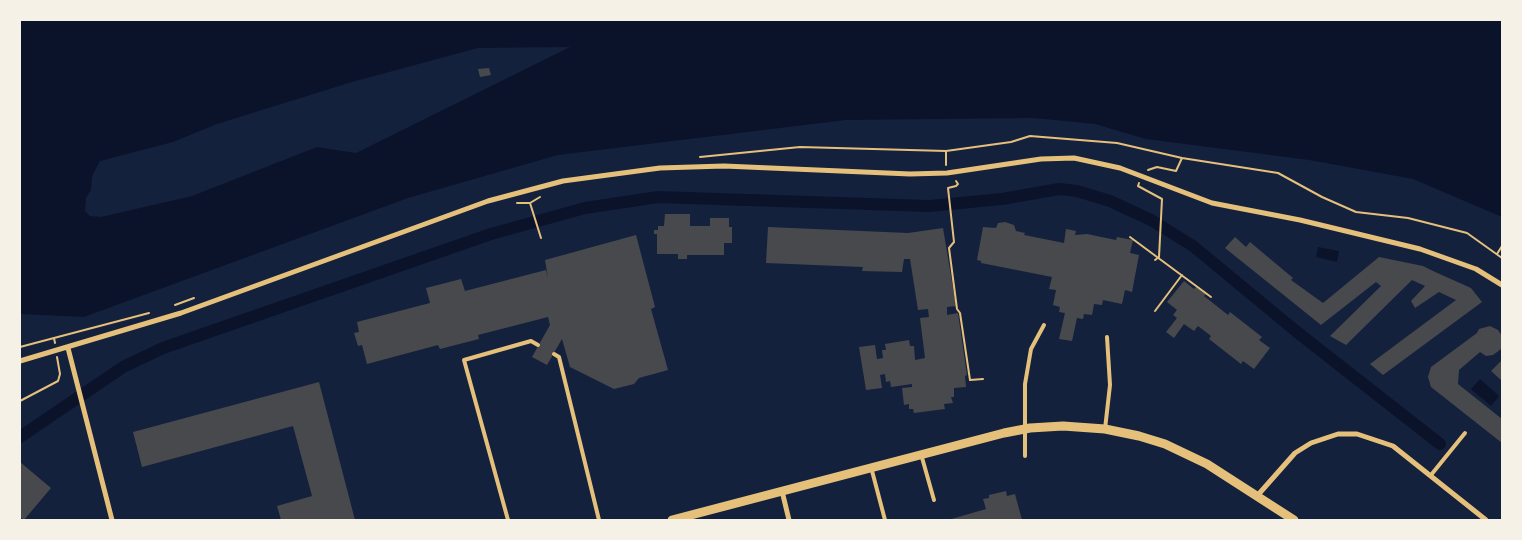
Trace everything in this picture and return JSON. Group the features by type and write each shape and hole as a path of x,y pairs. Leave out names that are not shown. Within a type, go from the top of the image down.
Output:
{"street":[{"path":"20,361 181,313 488,201 563,180 627,171 724,166 910,174 947,173 1041,159 1074,158 1120,168 1212,202 1300,220 1420,249 1476,269 1502,285"},
{"path":"68,348 112,520"},
{"path":"672,520 921,454 1026,429 1063,426 1104,429 1139,436 1165,444 1207,464 1294,520"},
{"path":"1257,496 1295,453 1311,443 1338,434 1357,434 1378,439 1401,452 1486,520"},
{"path":"782,491 790,520"}],"lane":[{"path":"1025,456 1025,384 1031,349 1044,325"},
{"path":"1104,429 1110,384 1107,337"},
{"path":"508,520 464,360 531,341 538,345"},
{"path":"554,354 559,357 599,520"},
{"path":"1431,475 1465,433"},
{"path":"921,454 934,500"},
{"path":"871,467 886,520"}],"path":[{"path":"697,158 800,147 946,151 1011,142 1030,136 1117,143 1182,158 1278,174 1356,212 1408,218 1467,233 1502,258"},
{"path":"946,151 946,165"},
{"path":"1144,173 1153,168 1176,171 1182,158"},
{"path":"954,180 958,184 948,188 954,242 950,248 957,309 960,313 970,380 983,379"},
{"path":"1139,183 1138,186 1162,199 1159,257 1155,260"},
{"path":"530,203 541,238"},
{"path":"1130,237 1211,297"},
{"path":"1497,254 1502,246"},
{"path":"1155,311 1182,275"},
{"path":"174,305 201,296"},
{"path":"20,348 156,310"},
{"path":"54,338 55,342"},
{"path":"20,401 58,381 60,374 58,367"}],"water":[{"path":"20,20 1502,20 1502,217 1413,179 1309,160 1146,139 1095,124 1034,118 846,120 558,155 408,198 84,317 20,314","holes":["570,47 356,153 317,147 192,196 101,217 90,216 85,211 86,198 91,190 92,176 100,161 173,142 217,124 352,82 478,48"]},
{"path":"1318,247 1339,251 1337,262 1316,257"},
{"path":"1480,379 1499,396 1491,406 1471,389"}],"building":[{"path":"489,68 491,75 480,77 478,69"},
{"path":"665,214 690,214 690,226 710,226 710,218 729,218 729,227 732,227 732,243 724,243 724,255 687,255 687,259 678,259 678,254 657,254 657,234 654,234 654,230 658,230 658,226 664,226"},
{"path":"1005,222 1014,225 1016,231 1025,233 1024,235 1064,243 1066,229 1076,231 1075,235 1087,234 1116,240 1117,237 1133,240 1130,253 1139,255 1132,292 1125,290 1122,304 1103,300 1102,305 1094,304 1092,315 1084,314 1083,319 1077,318 1072,341 1059,339 1065,313 1059,312 1060,307 1053,305 1056,290 1049,289 1052,277 981,263 981,261 977,260 983,227 996,228 998,223"},
{"path":"768,227 908,233 943,228 956,306 947,307 947,315 958,313 967,375 965,376 966,387 954,388 954,397 951,397 953,403 944,404 945,409 914,413 913,409 909,409 909,404 904,405 902,388 912,387 912,384 891,387 890,381 886,382 885,374 880,375 882,388 866,390 859,347 875,345 877,359 883,358 882,350 886,350 885,344 909,340 910,346 914,346 915,360 925,358 920,318 929,317 928,309 918,310 910,259 904,259 902,272 862,271 863,267 766,263"},
{"path":"636,235 655,307 651,309 668,370 639,378 634,384 614,389 570,367 562,339 547,365 532,357 550,325 548,317 478,335 479,339 440,349 438,345 367,364 362,345 358,346 354,333 359,332 357,322 430,303 426,288 461,279 465,291 546,270 548,278 545,260"},
{"path":"1235,237 1246,247 1250,242 1293,278 1291,280 1323,303 1379,257 1423,266 1471,288 1482,302 1383,375 1370,364 1456,300 1439,292 1415,308 1411,301 1425,286 1412,280 1346,345 1330,336 1381,286 1376,282 1321,325 1225,248"},
{"path":"1184,281 1194,289 1196,287 1206,294 1204,296 1228,315 1230,312 1262,337 1259,340 1270,348 1254,369 1243,361 1241,364 1209,339 1211,336 1198,326 1194,331 1184,324 1174,338 1166,332 1177,318 1173,315 1177,310 1167,302"},
{"path":"1490,326 1498,330 1502,336 1501,349 1493,355 1486,356 1480,352 1459,370 1458,384 1502,419 1502,443 1431,387 1428,377 1431,367 1477,333 1479,329"},
{"path":"1502,360 1502,381 1491,371"},
{"path":"319,382 355,520 281,520 277,506 312,496 293,426 142,467 133,432"},
{"path":"20,462 51,488 24,520 20,517"},
{"path":"1006,491 1007,496 1015,494 1022,520 948,520 986,509 983,499 989,498 989,495"}],"waterway":[{"path":"20,437 123,367 163,348 491,234 585,208 658,197 929,206 1002,199 1059,189 1077,191 1110,201 1151,220 1193,246 1297,332 1440,444"}]}
